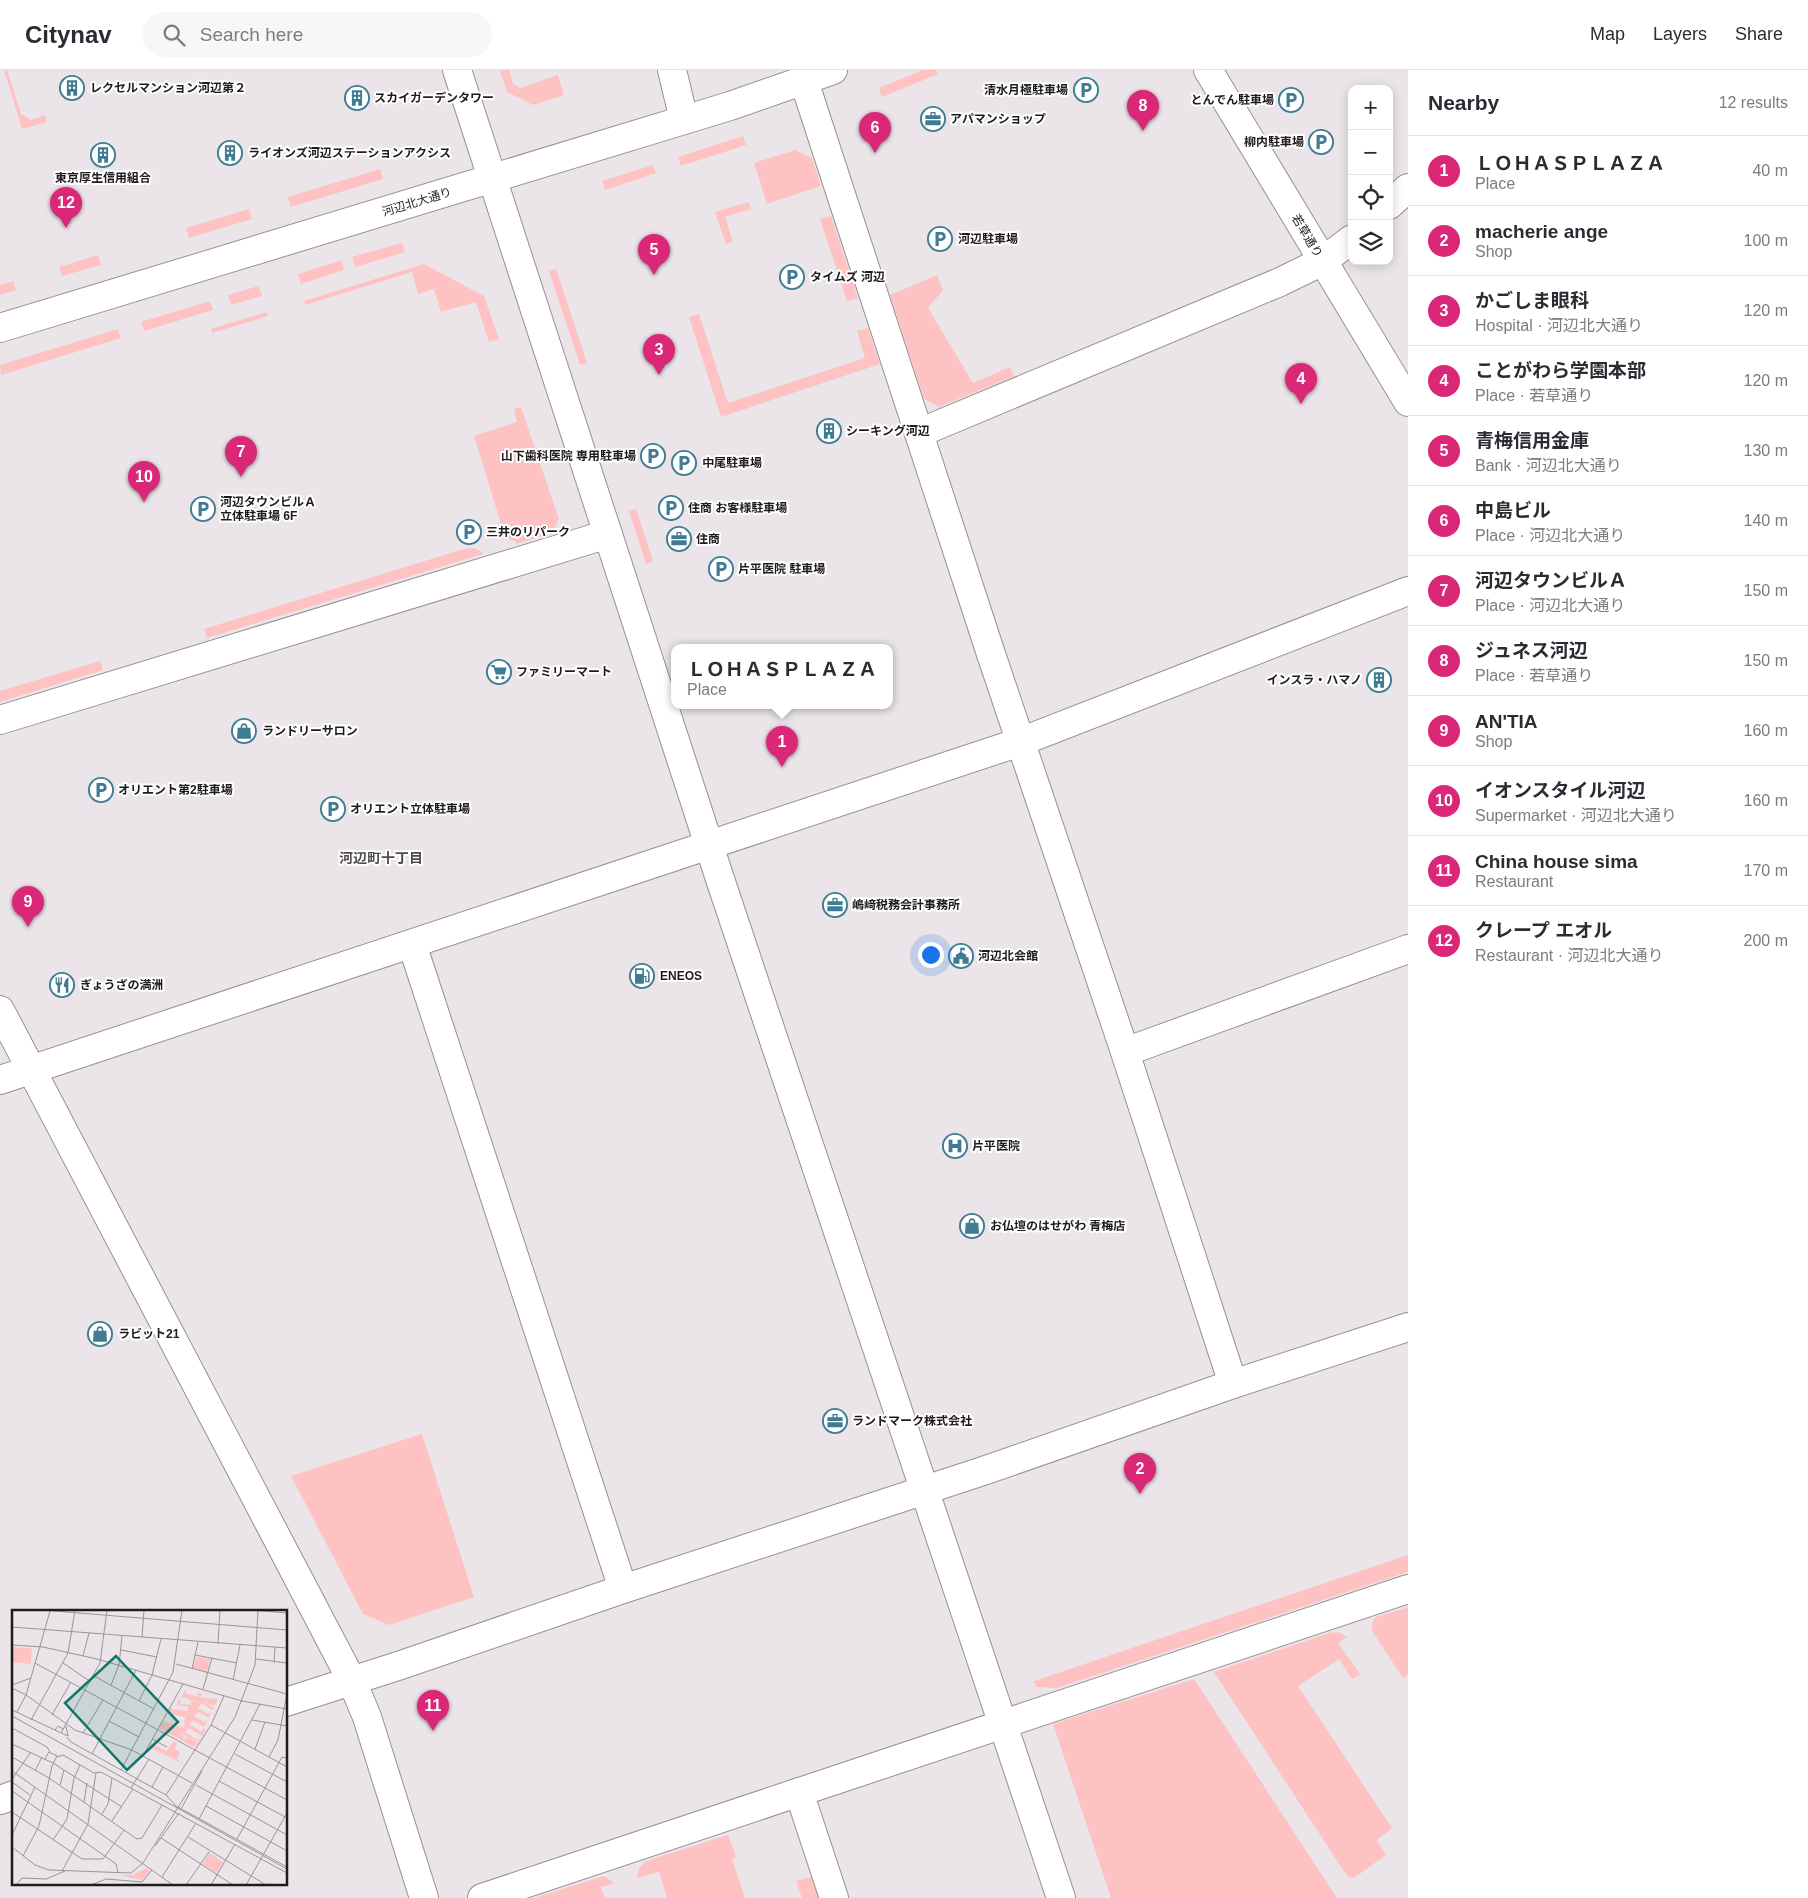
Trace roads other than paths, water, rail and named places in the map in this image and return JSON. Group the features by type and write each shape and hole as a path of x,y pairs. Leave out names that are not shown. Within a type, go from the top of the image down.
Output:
{"street":[{"path":"457,70 710,846 1061,1898"},
{"path":"672,70 684,120"},
{"name":"河辺北大通り","path":"0,328 684,120 833,70"},
{"name":"若草通り","path":"1208,70 1408,402"},
{"path":"804,80 1020,742 1233,1384"},
{"path":"1393,201 1408,188"},
{"path":"919,433 1323,262 1348,242"},
{"path":"0,720 608,534"},
{"path":"0,1080 32,1071 1020,742 1408,591"},
{"path":"412,944 623,1589"},
{"path":"1124,1052 1408,949"},
{"path":"0,1010 352,1681 367,1717 424,1898"},
{"path":"288,1701 926,1490 1233,1384 1408,1327"},
{"path":"482,1898 1408,1589"},
{"path":"799,1792 834,1898"},
{"path":"0,1800 12,1796"}],"place":[{"name":"レクセルマンション河辺第２","path":"72,88"},
{"name":"清水月極駐車場","path":"1086,90"},
{"name":"スカイガーデンタワー","path":"357,98"},
{"name":"とんでん駐車場","path":"1291,100"},
{"name":"アパマンショップ","path":"933,119"},
{"name":"ジュネス河辺","path":"1143,131"},
{"name":"柳内駐車場","path":"1321,142"},
{"name":"ライオンズ河辺ステーションアクシス","path":"230,153"},
{"name":"中島ビル","path":"875,153"},
{"name":"東京厚生信用組合","path":"103,155"},
{"name":"クレープ エオル","path":"66,228"},
{"name":"河辺駐車場","path":"940,239"},
{"name":"青梅信用金庫","path":"654,275"},
{"name":"タイムズ 河辺","path":"792,277"},
{"name":"かごしま眼科","path":"659,375"},
{"name":"ことがわら学園本部","path":"1301,404"},
{"name":"シーキング河辺","path":"829,431"},
{"name":"山下歯科医院 専用駐車場","path":"653,456"},
{"name":"中尾駐車場","path":"684,463"},
{"name":"河辺タウンビルＡ","path":"241,477"},
{"name":"イオンスタイル河辺","path":"144,502"},
{"name":"住商 お客様駐車場","path":"671,508"},
{"name":"河辺タウンビルＡ 立体駐車場 6F","path":"203,509"},
{"name":"三井のリパーク","path":"469,532"},
{"name":"住商","path":"679,539"},
{"name":"片平医院 駐車場","path":"721,569"},
{"name":"ファミリーマート","path":"499,672"},
{"name":"インスラ・ハマノ","path":"1379,680"},
{"name":"ランドリーサロン","path":"244,731"},
{"name":"ＬＯＨＡＳＰＬＡＺＡ","path":"782,767"},
{"name":"オリエント第2駐車場","path":"101,790"},
{"name":"オリエント立体駐車場","path":"333,809"},
{"name":"嶋﨑税務会計事務所","path":"835,905"},
{"name":"AN'TIA","path":"28,927"},
{"name":"河辺北会館","path":"961,956"},
{"name":"ENEOS","path":"642,976"},
{"name":"ぎょうざの満洲","path":"62,985"},
{"name":"片平医院","path":"955,1146"},
{"name":"お仏壇のはせがわ 青梅店","path":"972,1226"},
{"name":"ラビット21","path":"100,1334"},
{"name":"ランドマーク株式会社","path":"835,1421"},
{"name":"macherie ange","path":"1140,1494"},
{"name":"China house sima","path":"433,1731"}],"district":[{"name":"河辺町十丁目","path":"381,858"}]}
